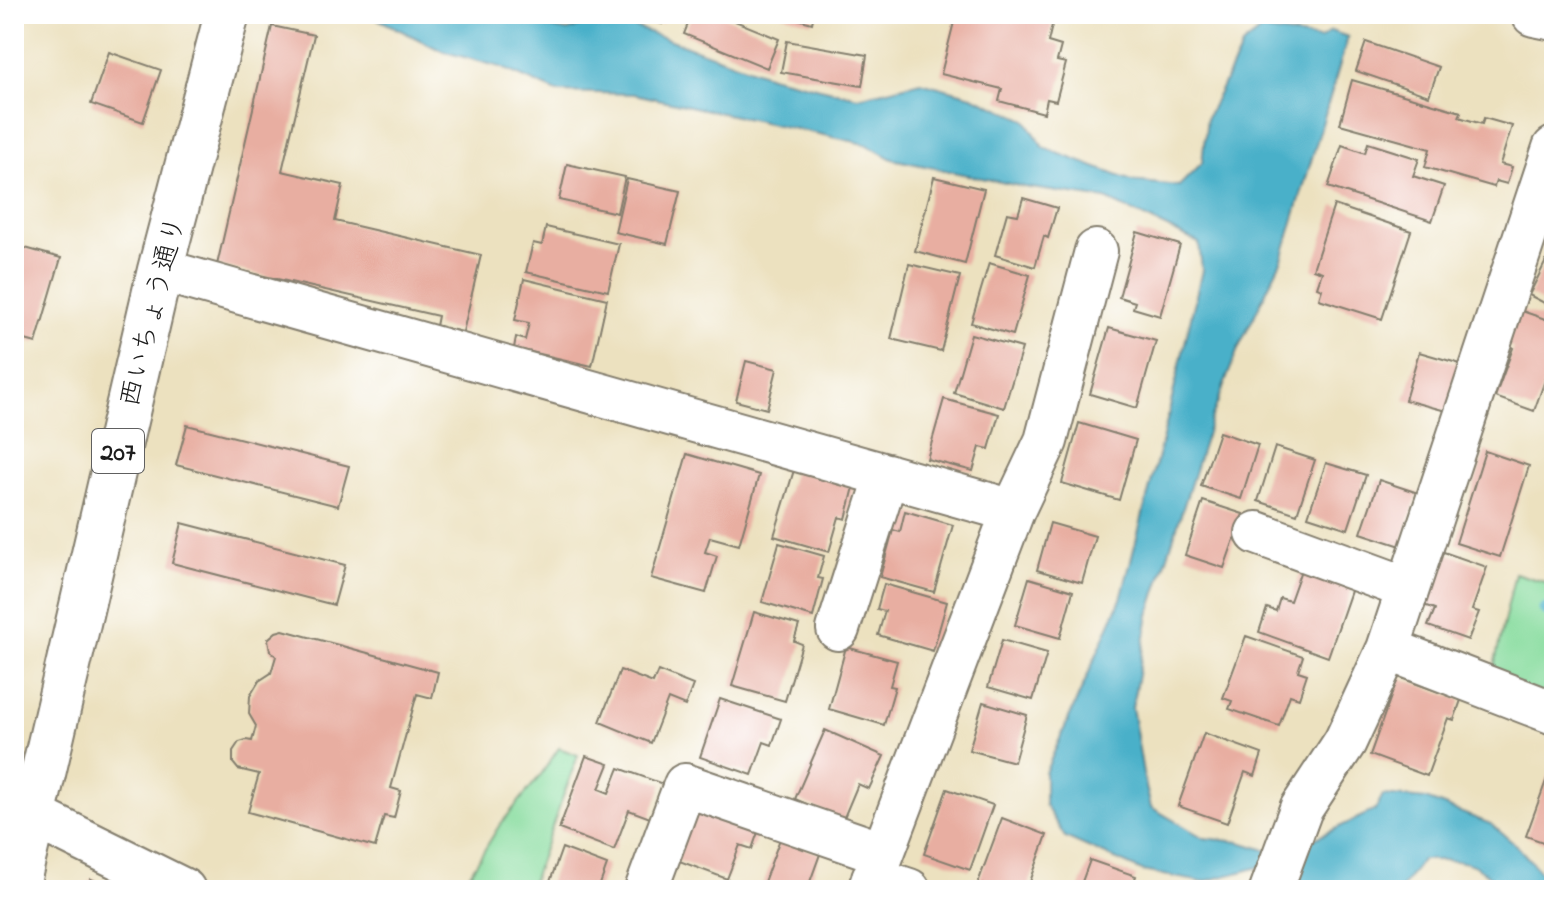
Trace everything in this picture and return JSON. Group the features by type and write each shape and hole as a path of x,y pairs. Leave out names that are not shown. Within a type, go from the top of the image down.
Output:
{"highway":[{"name":"西いちょう通り","path":"16,890 24,809 227,14"},
{"path":"1534,14 1554,18"}],"street":[{"path":"1278,871 1301,809 1345,742 1388,649 1552,159"},
{"path":"646,890 685,785 883,878 1013,511 1046,441 1096,251"},
{"path":"160,270 1013,511"},
{"path":"838,629 887,475"},
{"path":"1257,533 1407,588"},
{"path":"1388,649 1554,713"},
{"path":"24,809 184,890"}],"green space":[{"path":"1515,573 1554,585 1550,605 1554,609 1554,686 1548,703 1491,680"},
{"path":"559,748 578,755 529,890 460,890 499,826"}],"water":[{"path":"368,14 487,14 568,31 604,16 770,76 858,97 921,82 972,96 1026,120 1044,148 1132,181 1179,186 1202,163 1207,117 1243,45 1261,30 1320,39 1331,31 1348,37 1282,259 1238,349 1211,420 1149,615 1132,707 1144,779 1151,807 1204,838 1240,842 1269,851 1308,842 1375,810 1383,795 1426,799 1491,824 1518,847 1543,875 1554,880 1554,890 1504,890 1476,866 1448,860 1422,860 1400,890 1294,890 1263,866 1202,882 1142,871 1065,837 1045,805 1045,773 1121,599 1202,270 1199,243 1106,199 1024,187 892,159 865,144 634,94 557,92 500,67 442,51"}],"building":[{"path":"627,14 665,14 662,24"},
{"path":"692,14 718,14 779,39 767,68 684,34"},
{"path":"780,14 814,14 812,23"},
{"path":"956,14 1024,14 1053,21 1048,42 1061,46 1057,61 1066,63 1056,101 1047,99 1044,113 999,101 1002,89 941,74"},
{"path":"272,26 314,35 282,171 343,185 335,221 481,255 463,332 436,326 438,316 217,265"},
{"path":"787,41 867,55 862,86 781,72"},
{"path":"1366,42 1439,67 1429,96 1356,71"},
{"path":"109,52 161,70 143,122 91,104"},
{"path":"1352,80 1461,112 1459,117 1482,124 1484,118 1512,126 1500,164 1512,167 1507,184 1496,181 1494,187 1425,167 1430,149 1340,124"},
{"path":"1368,143 1419,159 1413,176 1444,186 1432,221 1328,187 1342,145 1365,153"},
{"path":"567,164 625,177 617,213 559,200"},
{"path":"934,177 984,189 965,264 915,251"},
{"path":"627,179 680,191 667,244 615,232"},
{"path":"1023,198 1057,208 1035,267 995,255 1007,213 1018,215"},
{"path":"1334,205 1411,231 1382,319 1319,299 1322,289 1317,287 1322,272 1313,269"},
{"path":"546,227 619,244 608,291 526,272 533,243 542,245"},
{"path":"1137,232 1180,245 1160,316 1133,308 1135,302 1119,297"},
{"path":"1554,245 1554,308 1529,295"},
{"path":"18,246 61,258 36,343 14,337 14,259"},
{"path":"989,263 1030,275 1013,335 971,323"},
{"path":"909,264 960,276 941,351 891,339"},
{"path":"524,279 607,299 592,366 514,348 516,337 525,340 529,323 515,320"},
{"path":"1519,310 1554,322 1554,355 1534,411 1495,397 1513,348 1506,345"},
{"path":"1109,328 1156,341 1137,408 1090,394"},
{"path":"971,334 1022,348 1004,408 954,393"},
{"path":"1419,352 1464,365 1450,412 1405,400"},
{"path":"746,361 777,369 767,409 736,401"},
{"path":"944,399 999,414 989,449 980,447 973,471 927,459"},
{"path":"1079,423 1136,440 1119,500 1062,483"},
{"path":"187,425 349,466 338,506 176,465"},
{"path":"1219,432 1258,445 1241,499 1201,486"},
{"path":"1275,447 1315,460 1297,514 1258,501"},
{"path":"1485,451 1529,466 1500,557 1456,543"},
{"path":"687,454 759,475 739,545 710,537 705,552 717,556 706,593 651,578"},
{"path":"1326,463 1366,475 1348,529 1308,516"},
{"path":"794,470 854,487 846,519 839,517 829,552 774,536"},
{"path":"1379,480 1418,493 1401,546 1361,533"},
{"path":"1203,501 1243,514 1224,568 1185,555"},
{"path":"905,511 953,525 934,592 880,577 893,530 900,532"},
{"path":"182,523 345,565 334,605 172,563"},
{"path":"1050,523 1095,536 1082,583 1037,570"},
{"path":"779,543 824,556 818,578 823,579 813,617 762,602"},
{"path":"1435,549 1487,567 1472,610 1479,612 1468,640 1428,626 1435,609 1421,604"},
{"path":"1301,570 1352,588 1328,657 1259,632 1267,608 1276,611 1280,598 1290,601"},
{"path":"1029,578 1073,591 1060,638 1015,625"},
{"path":"884,584 947,602 933,651 878,635 885,611 877,609"},
{"path":"754,612 799,625 794,641 802,644 785,701 732,686"},
{"path":"283,630 438,672 432,698 417,694 391,788 401,791 394,818 384,816 375,847 248,812 259,774 238,769 233,763 233,751 239,742 252,741 256,726 249,714 250,696 259,681 271,673 276,656 270,651 268,639"},
{"path":"1246,636 1303,656 1298,671 1307,674 1299,698 1290,695 1279,726 1229,709 1232,701 1223,698"},
{"path":"1002,640 1047,653 1033,700 988,687"},
{"path":"846,647 897,661 890,686 895,687 884,725 829,709"},
{"path":"620,670 653,683 658,671 693,685 685,706 668,699 651,743 600,722"},
{"path":"1398,677 1461,700 1454,720 1448,718 1427,776 1370,755"},
{"path":"720,699 781,719 772,745 764,742 752,775 700,757"},
{"path":"983,702 1027,715 1014,762 969,750"},
{"path":"825,730 884,756 869,789 858,784 843,820 795,799"},
{"path":"1204,733 1262,754 1255,776 1245,772 1227,823 1178,806"},
{"path":"586,756 609,764 599,789 609,793 619,768 663,784 650,818 629,810 614,850 559,829"},
{"path":"1554,759 1554,846 1526,836"},
{"path":"947,789 993,805 970,870 924,854"},
{"path":"693,809 758,832 752,849 740,845 727,879 674,859"},
{"path":"1002,818 1047,835 1027,890 996,890 978,883"},
{"path":"780,839 820,854 807,890 761,890"},
{"path":"562,848 607,865 598,890 547,890"},
{"path":"1090,860 1136,876 1131,890 1079,890"},
{"path":"91,879 116,890 86,890"}],"waterway":[{"path":"1544,609 1554,617"}]}
